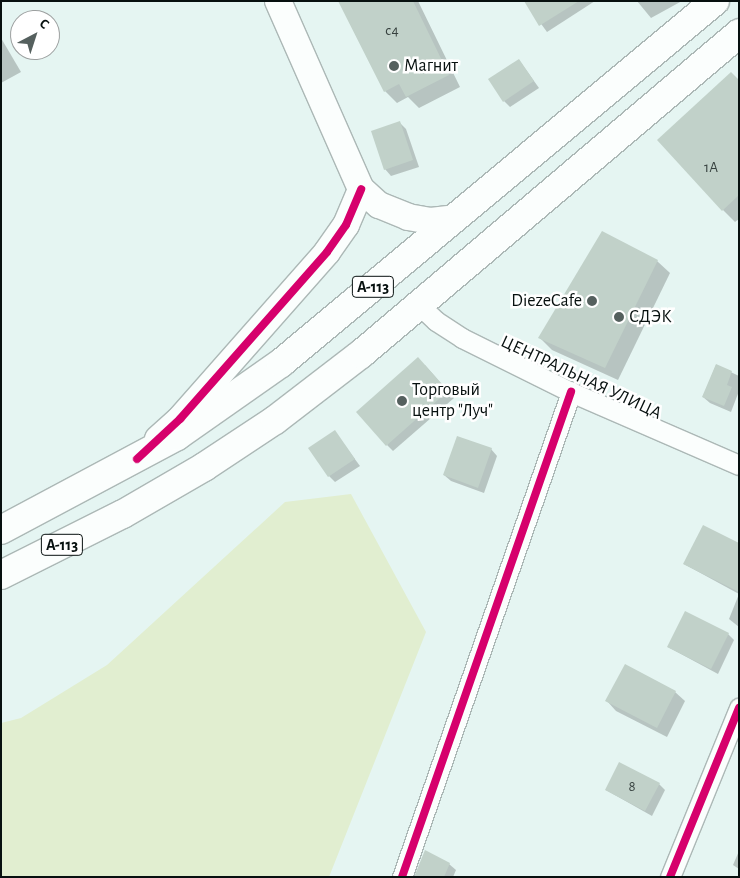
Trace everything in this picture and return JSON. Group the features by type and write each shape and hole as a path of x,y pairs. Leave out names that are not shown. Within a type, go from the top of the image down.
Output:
{"highway":[{"name":"А-113","path":"1,530 136,459 220,408 281,364 715,1"},
{"name":"А-113","path":"1,575 122,514 204,467 275,420 419,305 739,33"}],"street":[{"path":"278,1 361,188 379,205 408,217 431,221 455,218"},
{"path":"136,459 180,419 327,252 346,225 361,188"},
{"name":"ЦЕНТРАЛЬНАЯ УЛИЦА","path":"419,305 436,321 462,338 571,392 739,465"},
{"path":"402,877 571,392"},
{"path":"670,877 739,708"}],"green space":[{"path":"351,494 426,632 329,877 1,877 1,723 21,718 107,665 285,502"}],"building":[{"path":"338,1 413,1 449,75 406,97 399,84 384,92"},
{"path":"524,1 579,1 539,26"},
{"path":"519,59 534,81 503,102 488,79"},
{"path":"731,72 739,80 739,195 722,211 657,140"},
{"path":"400,121 413,160 384,170 371,131"},
{"path":"602,231 658,260 605,368 538,338"},
{"name":"Торговый центр \"Луч\"","path":"418,357 448,391 386,446 356,412"},
{"path":"716,364 732,371 727,385 732,387 724,406 702,397"},
{"path":"335,430 355,459 328,477 308,448"},
{"path":"457,436 492,448 478,488 443,475"},
{"path":"703,525 739,543 739,592 683,564"},
{"path":"685,611 729,633 711,669 667,647"},
{"path":"625,664 676,691 657,728 605,701"},
{"path":"619,762 660,783 645,811 605,790"},
{"path":"425,850 450,863 444,877 414,877"}],"cycle path":[{"path":"137,459 180,419 327,252 346,225 361,189"},
{"path":"402,877 571,392"},
{"path":"670,877 739,708"}],"place":[{"name":"Магнит","path":"394,66"},
{"name":"DiezeCafe","path":"592,301"},
{"name":"СДЭК","path":"619,317"},
{"name":"Торговый центр \"Луч\"","path":"402,401"}]}
